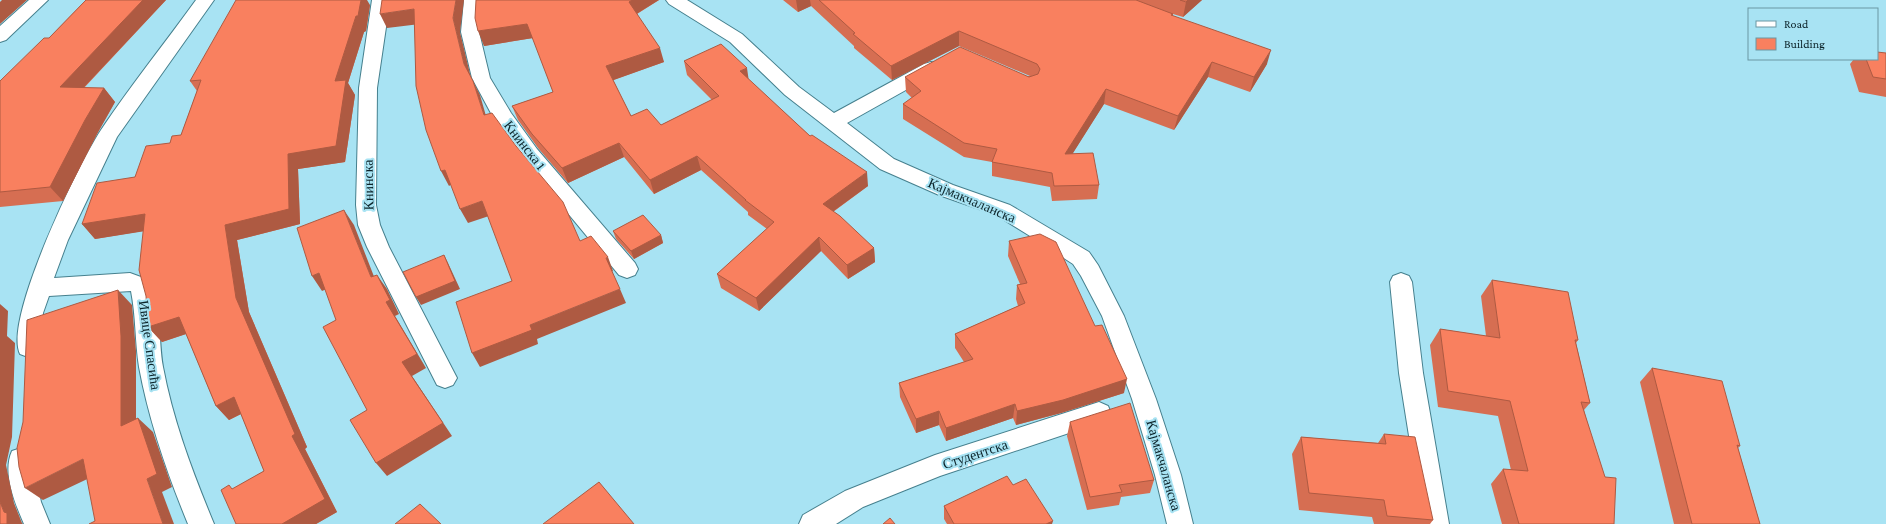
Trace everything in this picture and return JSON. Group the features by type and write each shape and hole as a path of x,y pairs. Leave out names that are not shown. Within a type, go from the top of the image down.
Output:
{"street":[{"path":"0,36 39,0"},
{"path":"27,364 32,313 40,287 57,240 86,178 108,135 205,0"},
{"name":"Книнска","path":"381,0 368,88 366,205 369,226 378,248 445,378"},
{"name":"Книнска 1","path":"473,0 470,32 481,78 502,117 530,154 627,270"},
{"name":"Кајмакчаланска","path":"675,0 736,38 792,91 887,164 946,190 1003,210 1038,230 1081,258 1113,316 1144,399 1168,475 1180,524"},
{"path":"834,122 945,61"},
{"name":"Ивице Спасића","path":"40,287 83,286 130,282 141,286 146,306 151,366 161,413 178,469 201,524"},
{"path":"1401,282 1411,373 1436,524"},
{"name":"Студентска","path":"812,524 854,499 935,466 1144,399"},
{"path":"26,437 20,465 28,502 37,524"}],"building":[{"path":"86,0 143,0 60,87 104,88 85,120 50,187 0,192 0,81 44,38 49,38"},
{"path":"236,0 361,0 358,16 356,16 335,81 346,80 336,146 288,154 289,209 225,225 236,298 295,434 292,436 325,499 282,524 236,524 221,490 229,485 232,489 264,471 234,397 216,406 179,317 148,327 146,296 139,270 145,214 82,224 97,183 135,177 146,146 170,143 172,136 181,135 201,80 190,81"},
{"path":"382,0 456,0 453,18 464,64 473,81 484,115 492,113 516,146 563,202 580,241 591,236 608,257 606,258 620,289 530,325 532,330 472,353 456,302 512,281 482,201 460,209 445,170 441,171 426,130 416,86 414,9 380,14"},
{"path":"476,0 632,0 629,2 660,48 606,66 631,116 647,109 661,125 719,96 684,61 721,44 747,68 740,71 810,136 812,135 867,172 823,204 840,216 874,248 847,265 819,237 756,298 717,274 774,222 745,200 697,156 650,180 619,143 562,168 532,134 512,106 553,92 527,24 478,31 475,18"},
{"path":"819,0 1136,0 1173,14 1171,15 1271,50 1254,77 1212,62 1178,116 1106,89 1065,154 1093,153 1099,185 1054,186 1052,173 992,162 997,149 964,143 903,104 921,91 905,77 960,47 1029,77 1038,74 1040,69 1037,64 959,31 891,66 853,34 855,33"},
{"path":"1878,52 1886,53 1886,79 1873,77 1866,60 1878,60"},
{"path":"344,210 371,277 377,275 390,300 386,302 417,354 402,362 443,423 376,463 350,420 367,410 323,327 336,320 319,273 312,276 297,228"},
{"path":"643,215 661,235 631,251 613,231"},
{"path":"1040,234 1056,242 1095,326 1102,325 1127,379 1063,400 1017,411 1015,404 946,428 939,411 916,419 899,383 973,359 955,334 1025,303 1017,285 1027,283 1009,241"},
{"path":"444,255 455,281 416,297 403,272"},
{"path":"1492,280 1568,292 1578,340 1575,340 1590,403 1581,402 1605,477 1616,478 1614,524 1519,524 1503,469 1528,471 1510,401 1448,391 1440,329 1500,338"},
{"path":"118,290 121,336 121,426 138,418 157,474 147,479 163,524 89,524 95,521 83,459 25,488 19,467 17,448 23,422 27,320"},
{"path":"1652,368 1722,381 1740,446 1737,445 1760,524 1692,524"},
{"path":"1130,403 1154,480 1119,485 1122,492 1090,497 1070,422"},
{"path":"1384,434 1415,437 1433,520 1387,516 1384,500 1309,493 1301,437 1386,444"},
{"path":"1007,476 1013,485 1026,479 1053,521 1046,524 954,524 944,506"},
{"path":"599,482 634,524 543,524"},
{"path":"0,502 4,512 7,513 7,524 0,524"},
{"path":"420,504 441,524 395,524"},
{"path":"890,518 895,524 883,524"}]}
